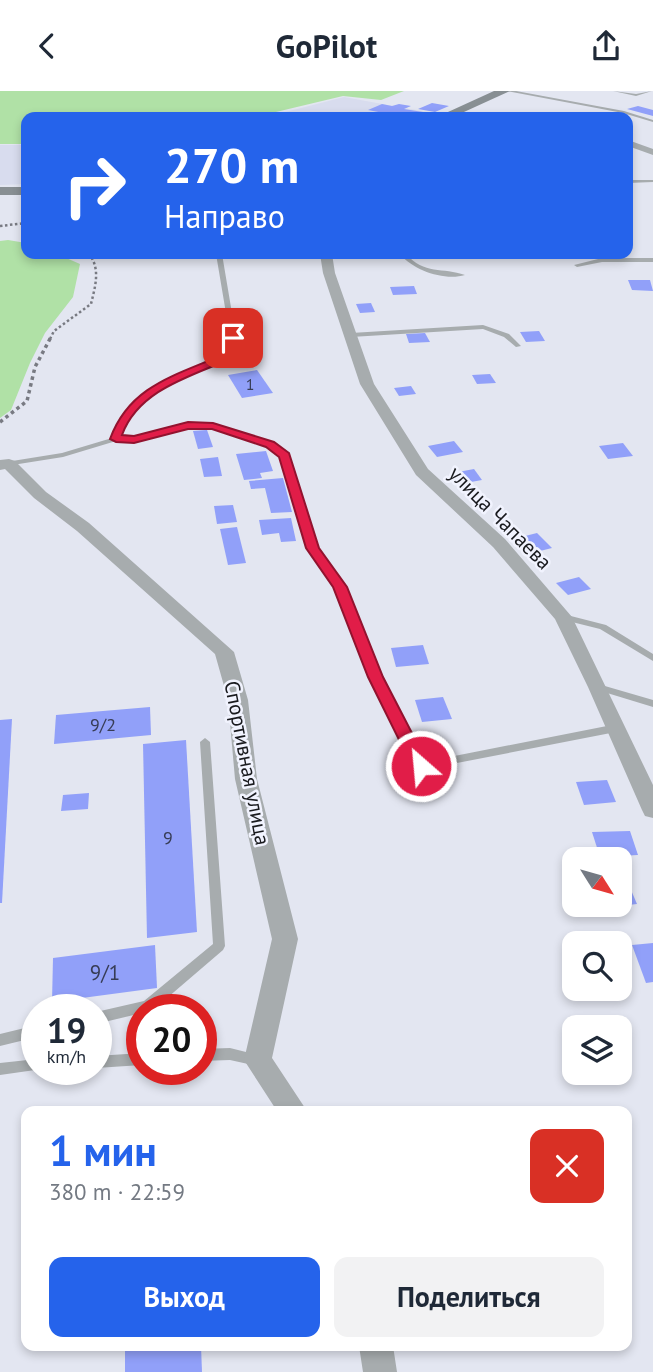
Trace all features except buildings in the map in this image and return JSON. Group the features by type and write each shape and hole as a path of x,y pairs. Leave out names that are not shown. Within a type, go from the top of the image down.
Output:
{"main road":[{"path":"456,112 508,91"},
{"path":"0,191 21,191"}],"street":[{"path":"633,145 653,152"},
{"name":"улица Чапаева","path":"327,259 329,273 367,384 422,472 499,543 563,617 598,687 653,810"},
{"name":"Спортивная улица","path":"4,465 82,527 224,652 238,699 246,779 285,939 258,1060"},
{"path":"258,1060 290,1106"},
{"path":"377,1351 380,1372"}],"lane":[{"path":"508,91 538,91"},
{"path":"508,91 624,112"},
{"path":"615,91 645,100"},
{"path":"626,95 650,91"},
{"path":"633,115 653,121"},
{"path":"633,183 653,181"},
{"path":"116,439 123,418 144,395 180,376 225,358 233,338 220,259"},
{"path":"407,259 430,272 462,275"},
{"path":"577,265 602,260 653,260"},
{"path":"351,335 483,327 513,338 518,346"},
{"path":"4,465 63,455 116,439 134,439 188,425 213,426 270,444 284,456 312,548 340,587 376,677 421,766 617,729"},
{"path":"563,617 603,627 653,658"},
{"path":"598,687 653,704"},
{"path":"112,1014 148,1006 219,946 205,742"},
{"path":"0,1040 21,1035"},
{"path":"217,1054 230,1054 258,1060"},
{"path":"0,1069 21,1067"}],"path":[{"path":"0,226 21,224"},
{"path":"0,422 27,401 34,367 54,331 91,304 97,276 93,259"}],"shaded area":[{"path":"344,97 426,112 286,112"},
{"path":"0,145 21,145 21,184 0,185"}],"green space":[{"path":"0,91 404,91 381,100 343,96 276,112 21,112 21,144 0,144"},
{"path":"0,241 21,242 21,259 68,259 80,264 73,297 45,333 11,410 0,418"}],"route":[{"path":"233,338 225,358 180,376 144,395 123,418 116,439 134,439 188,425 213,426 270,444 284,456 312,548 340,587 376,677 421,766"}]}
